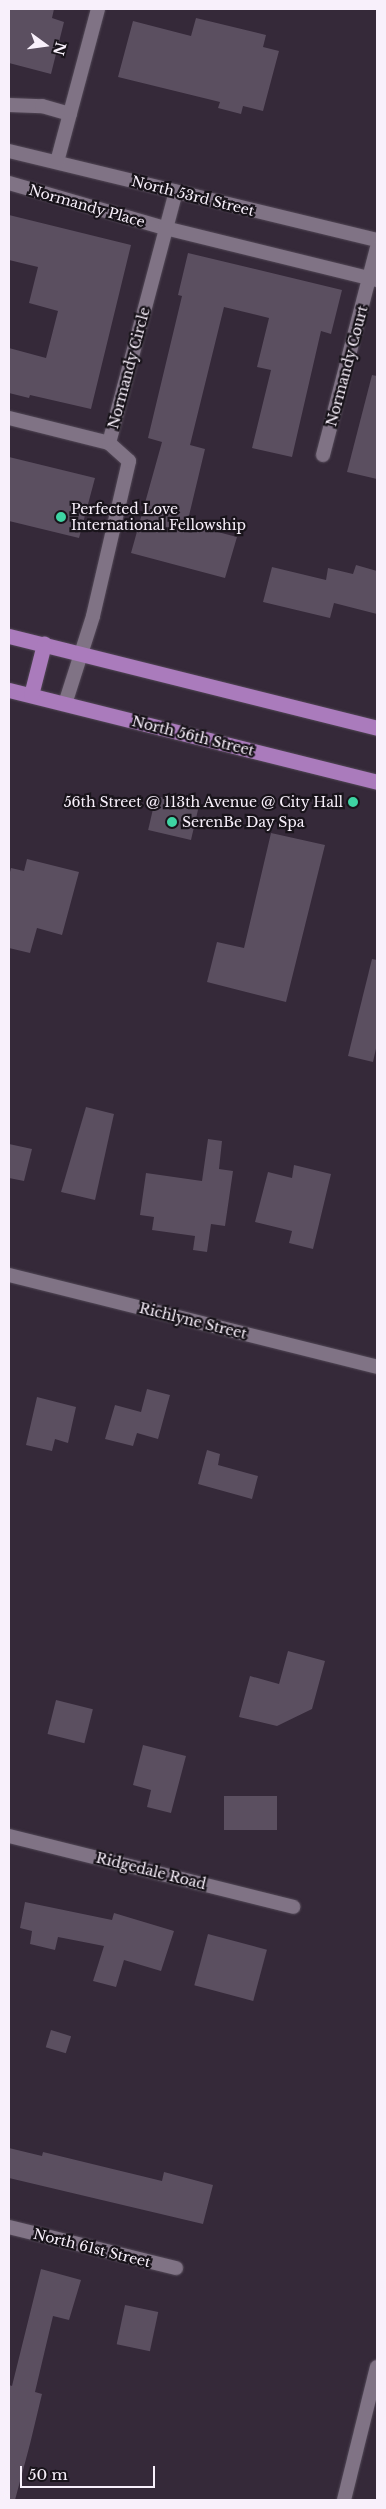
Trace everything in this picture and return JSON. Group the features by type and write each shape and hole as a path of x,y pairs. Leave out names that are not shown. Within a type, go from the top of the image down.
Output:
{"main road":[{"path":"9,636 377,728"},
{"path":"31,695 44,644"},
{"name":"North 56th Street","path":"9,690 377,782"}],"street":[{"path":"57,162 98,9"},
{"path":"9,105 42,106 70,114"},
{"name":"North 53rd Street","path":"9,151 377,240"},
{"name":"Normandy Place","path":"9,183 165,228"},
{"name":"Normandy Circle","path":"65,704 93,616 129,461 109,443 176,192"},
{"path":"165,228 374,279"},
{"name":"Normandy Court","path":"323,455 374,279 377,248"},
{"path":"9,418 109,443"},
{"name":"Richlyne Street","path":"9,1275 377,1367"},
{"name":"Ridgedale Road","path":"9,1836 293,1907"},
{"name":"North 61st Street","path":"9,2228 176,2268"},
{"path":"344,2500 377,2367"}],"building":[{"path":"9,9 54,9 52,18 64,22 51,74 9,63"},
{"path":"196,18 266,35 263,47 279,51 263,111 243,106 241,114 218,108 220,102 118,77 133,21 191,36"},
{"path":"9,215 131,245 91,409 30,395 29,398 9,393 9,348 46,358 58,311 29,303 38,267 9,260"},
{"path":"188,253 342,290 331,334 321,331 292,457 252,448 271,370 257,367 269,318 224,307 190,445 205,449 187,524 237,537 225,578 131,553 162,442 148,438 182,296 178,295"},
{"path":"372,375 377,376 377,479 347,472"},
{"path":"9,457 95,478 79,538 9,521"},
{"path":"356,565 377,571 377,614 334,603 330,618 263,602 272,567 326,580 328,568 353,574"},
{"path":"156,796 199,806 191,840 148,830"},
{"path":"271,833 325,845 286,1002 207,982 217,942 244,948"},
{"path":"27,859 79,872 62,935 37,928 30,953 9,948 9,876 11,868 24,871"},
{"path":"372,959 377,960 377,1044 373,1062 348,1056"},
{"path":"86,1107 114,1114 95,1200 61,1192"},
{"path":"208,1139 222,1141 219,1169 233,1171 225,1226 211,1224 207,1252 193,1250 195,1236 152,1230 154,1217 140,1215 146,1173 202,1181"},
{"path":"9,1144 32,1149 24,1181 9,1178"},
{"path":"294,1165 331,1174 313,1249 289,1243 292,1231 255,1222 268,1172 292,1178"},
{"path":"147,1389 170,1395 158,1439 137,1433 133,1446 105,1439 115,1405 141,1412"},
{"path":"37,1397 76,1407 68,1443 55,1439 52,1451 26,1445"},
{"path":"207,1450 220,1454 218,1465 258,1476 252,1499 198,1484"},
{"path":"288,1651 325,1661 312,1709 277,1726 239,1717 250,1676 279,1684"},
{"path":"56,1700 93,1709 84,1743 48,1734"},
{"path":"143,1745 186,1756 171,1813 147,1807 151,1790 133,1785"},
{"path":"224,1796 277,1796 277,1830 224,1830"},
{"path":"25,1902 112,1920 114,1913 174,1931 161,1971 124,1960 116,1987 93,1981 104,1946 58,1937 55,1950 30,1944 32,1931 20,1928"},
{"path":"208,1934 267,1950 253,2001 194,1985"},
{"path":"51,2030 71,2036 66,2053 46,2047"},
{"path":"9,2148 42,2156 43,2152 162,2181 164,2172 213,2185 203,2224 9,2178"},
{"path":"41,2269 81,2280 69,2320 53,2316 35,2392 42,2394 15,2500 9,2500 9,2385 12,2386"},
{"path":"125,2305 158,2312 150,2351 117,2344"}],"place":[{"name":"Perfected Love International Fellowship","path":"61,517"},
{"name":"56th Street @ 113th Avenue @ City Hall","path":"353,802"},
{"name":"SerenBe Day Spa","path":"172,822"}]}
